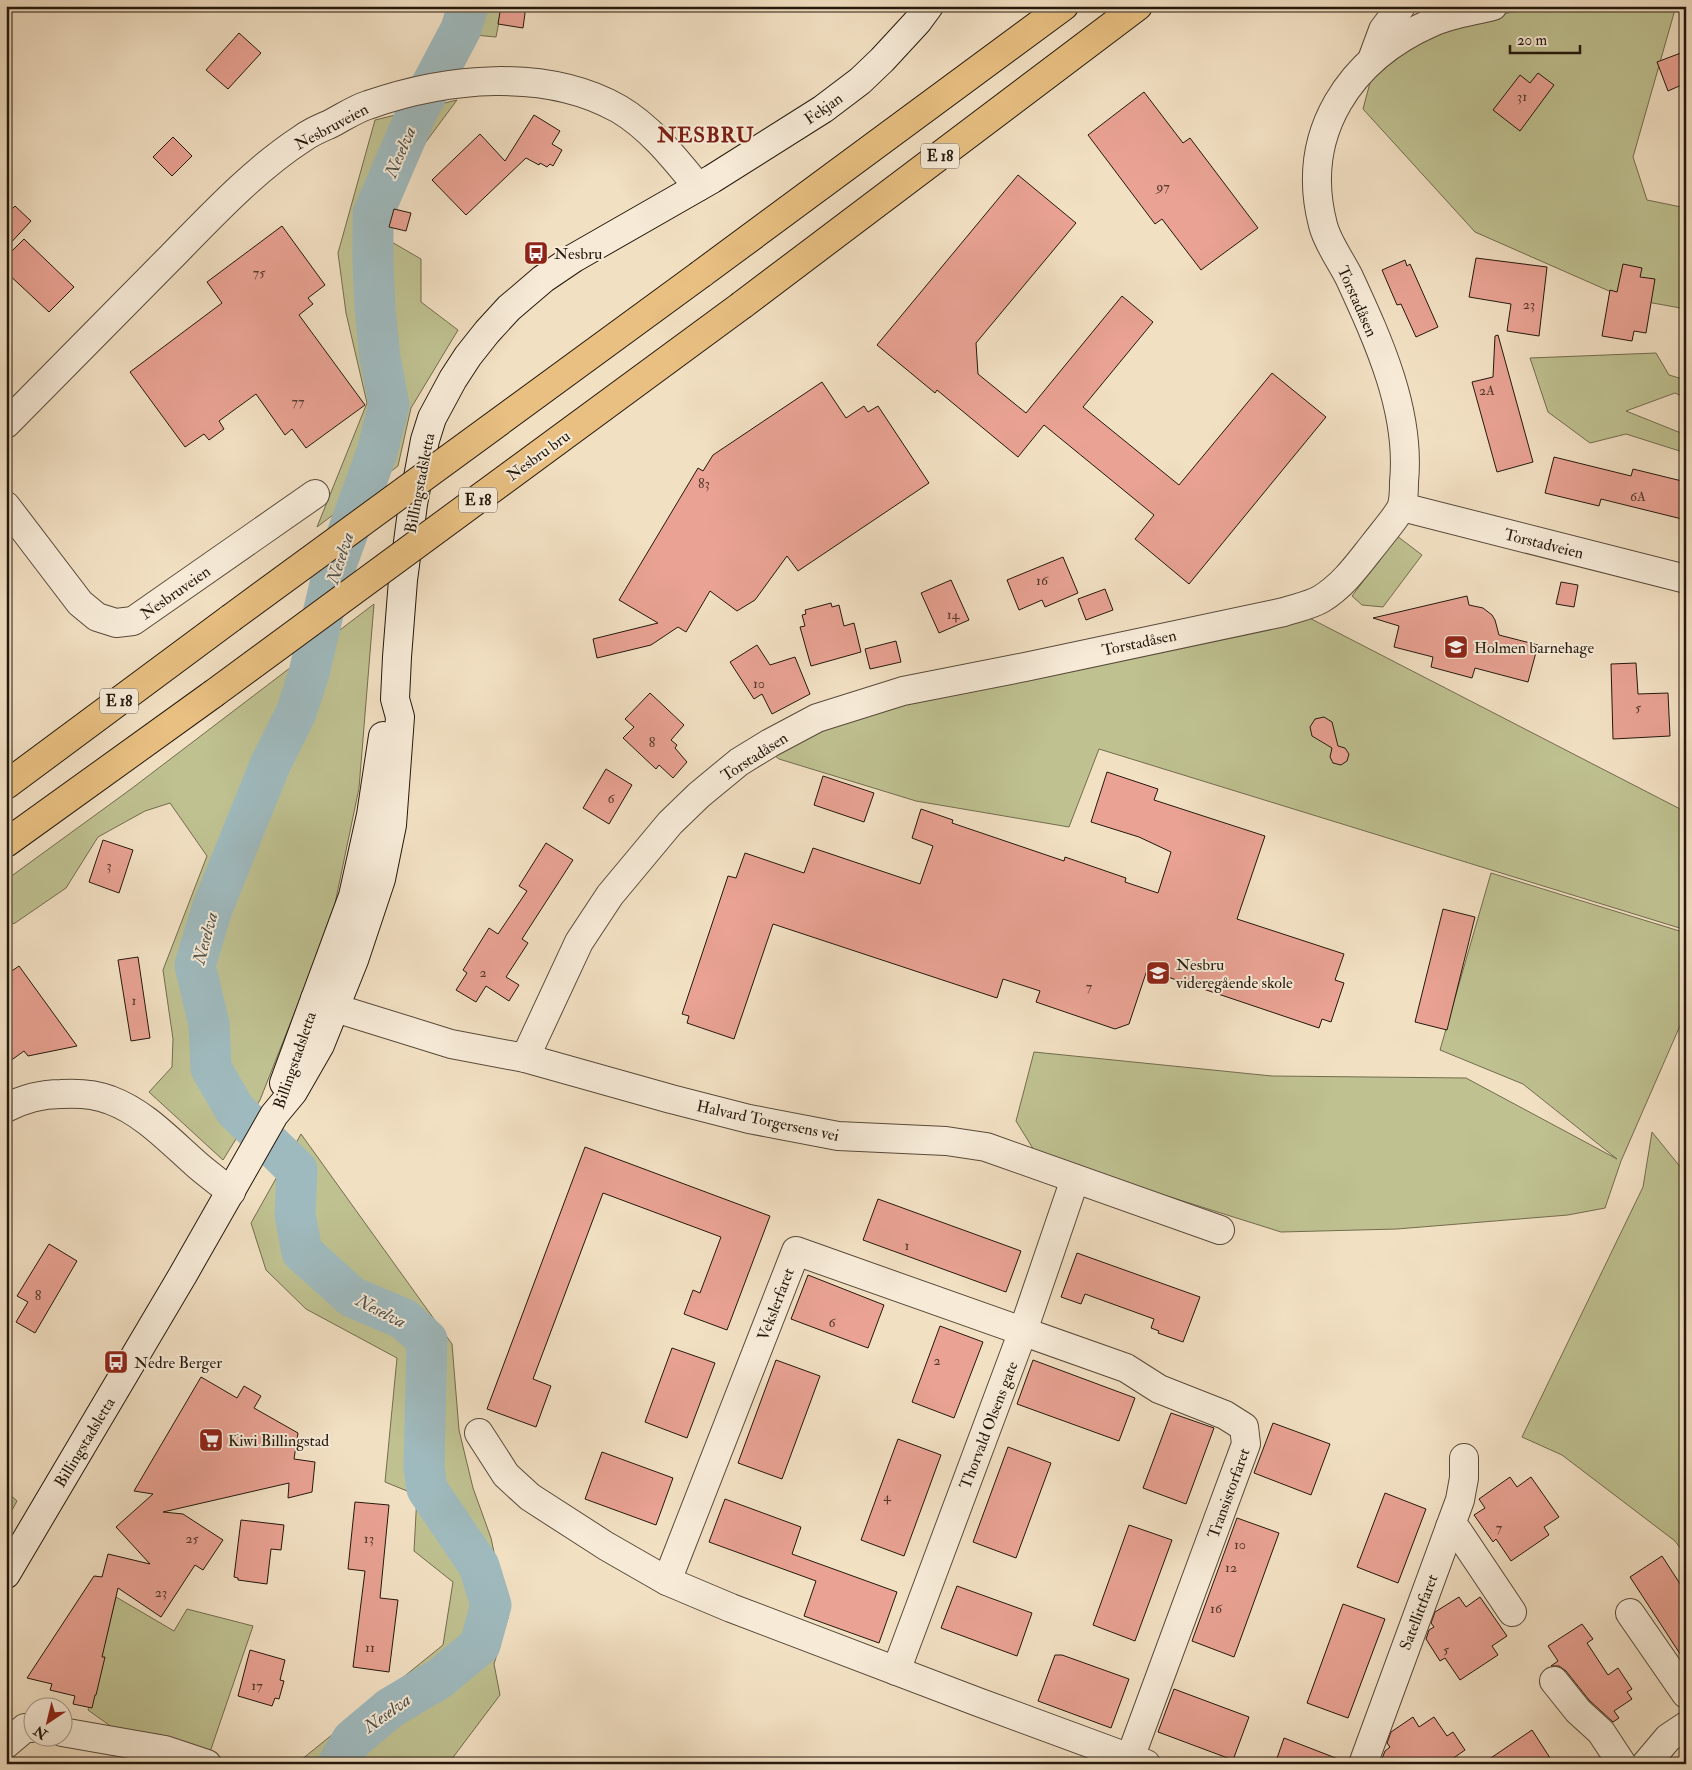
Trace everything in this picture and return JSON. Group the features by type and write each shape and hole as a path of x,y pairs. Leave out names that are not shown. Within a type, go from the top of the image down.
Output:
{"highway":[{"name":"E 18","path":"6,785 1064,6"},
{"name":"Nesbru bru","path":"6,843 213,694 742,305 1138,6"}],"street":[{"name":"Fekjan","path":"698,187 812,117 841,96 882,60 918,21 929,6"},
{"name":"Torstadåsen","path":"1372,59 1383,30 1401,6"},
{"name":"Torstadåsen","path":"525,1058 579,942 610,895 670,823 699,795 739,762 754,753 817,718 903,691 1284,612 1321,600 1348,577 1402,507 1406,463 1400,414 1385,361 1349,277 1323,227 1317,192 1321,142 1331,113 1350,84 1372,59 1402,37 1435,21 1493,6"},
{"name":"Nesbruveien","path":"6,424 261,169 304,137 368,104 412,92 469,82 520,81 573,91 597,98 620,110 657,140 698,187"},
{"name":"Billingstadsletta","path":"6,1574 231,1192 274,1115 290,1065 325,1004 372,815 386,714 395,699 403,580 411,513 421,455 432,418 468,356 509,308 543,279 602,241 698,187"},
{"name":"Nesbruveien","path":"6,506 80,603 97,617 116,623 133,621 315,494"},
{"name":"Torstadveien","path":"1402,507 1686,579"},
{"name":"Halvard Torgersens vei","path":"325,1004 450,1044 525,1058 749,1119 838,1136 946,1141 986,1147 1220,1230"},
{"path":"6,1108 22,1100 53,1094 77,1094 108,1099 143,1118 231,1192"},
{"name":"Thorvald Olsens gate","path":"896,1671 1023,1331 1075,1179"},
{"name":"Vekslerfaret","path":"667,1581 796,1251 1023,1331"},
{"name":"Transistorfaret","path":"479,1433 506,1475 530,1497 606,1546 667,1581 731,1608 1138,1761 1246,1444 1244,1427 1226,1415 1159,1389 1126,1368 1023,1331"},
{"name":"Satellittfaret","path":"1363,1764 1460,1500 1464,1478 1464,1458"},
{"path":"1450,1527 1457,1530 1512,1612"},
{"path":"1630,1614 1686,1694"},
{"path":"1554,1681 1578,1711 1601,1732 1622,1764"},
{"path":"1646,1764 1668,1738 1686,1726"},
{"path":"6,1744 22,1731"},
{"path":"72,1734 165,1750 207,1764"}],"green space":[{"path":"448,6 502,6 496,37 443,32"},
{"path":"1542,6 1676,6 1633,157 1647,200 1686,208 1686,309 1625,298 1475,232 1363,109 1371,79 1434,28"},
{"path":"457,100 414,158 387,211 383,237 421,259 421,302 458,330 411,408 398,466 317,527 367,403 346,313 338,253 375,120"},
{"path":"1656,353 1669,375 1686,380 1686,398 1675,393 1626,411 1686,435 1686,453 1626,434 1590,443 1548,412 1530,358"},
{"path":"1397,536 1422,555 1383,607 1362,605 1352,596"},
{"path":"374,604 359,788 332,918 260,1100 223,1160 149,1092 172,1067 173,1039 163,970 207,856 170,803 145,811 98,837 66,888 15,923 6,926 6,880 131,789"},
{"path":"1290,608 1686,812 1686,930 1099,749 1069,827 916,801 779,759 765,748 919,695"},
{"path":"1491,873 1686,933 1686,1012 1621,1161 1605,1208 1568,1215 1397,1229 1281,1232 1037,1155 1016,1121 1034,1052 1272,1076 1466,1078 1617,1159 1523,1084 1440,1050"},
{"path":"1652,1132 1686,1174 1686,1556 1675,1541 1562,1455 1522,1437 1643,1187"},
{"path":"301,1134 452,1344 459,1430 473,1488 491,1538 508,1618 494,1664 500,1695 448,1764 296,1764 443,1645 453,1582 414,1551 417,1495 385,1482 397,1358 306,1309 266,1270 251,1223"},
{"path":"6,1491 17,1501 6,1521"},
{"path":"116,1597 174,1631 187,1609 253,1626 209,1755 116,1730 88,1710"}],"building":[{"path":"501,6 526,6 523,28 498,24"},
{"path":"239,33 261,53 228,89 206,70"},
{"path":"1686,51 1686,83 1668,91 1657,62"},
{"path":"1538,73 1554,85 1520,131 1493,110 1520,75 1530,83"},
{"path":"1144,92 1183,143 1190,138 1258,228 1201,270 1162,219 1155,224 1088,135"},
{"path":"534,115 560,131 552,144 562,150 553,166 550,164 547,167 540,163 539,165 526,158 466,215 432,180 480,134 505,161"},
{"path":"173,137 192,156 172,176 153,157"},
{"path":"1018,175 1076,223 976,343 978,374 1026,413 1122,296 1153,322 1083,407 1179,485 1272,373 1326,417 1189,584 1135,539 1154,515 1044,425 1018,457 937,390 935,393 877,345"},
{"path":"15,206 31,221 6,248 6,215"},
{"path":"394,209 411,213 406,231 389,227"},
{"path":"282,226 325,285 308,298 313,304 299,315 365,405 306,448 292,429 285,435 256,394 219,421 224,429 209,440 204,434 185,447 130,372 222,303 207,282"},
{"path":"24,239 74,287 49,312 6,272 6,257"},
{"path":"1476,258 1547,267 1539,336 1507,331 1511,304 1469,297"},
{"path":"1405,260 1407,266 1410,264 1438,327 1416,337 1401,304 1397,305 1382,270"},
{"path":"1623,264 1642,268 1640,277 1655,279 1646,333 1634,331 1632,341 1602,336 1610,290 1617,292"},
{"path":"1498,335 1533,462 1497,472 1472,382 1493,377 1495,336"},
{"path":"822,382 846,418 864,406 868,412 878,406 929,483 798,571 787,556 755,600 737,611 710,591 686,632 678,627 651,645 597,658 593,639 658,623 619,600 698,468 703,471 713,455"},
{"path":"1554,457 1631,476 1633,469 1686,482 1686,520 1601,499 1599,506 1545,493"},
{"path":"1063,557 1078,593 1045,607 1042,600 1019,610 1007,580"},
{"path":"951,580 969,620 939,633 921,593"},
{"path":"1561,582 1578,585 1574,607 1556,604"},
{"path":"1105,589 1113,610 1086,620 1078,599"},
{"path":"1467,596 1469,605 1483,608 1492,615 1499,635 1538,645 1528,682 1475,668 1472,678 1431,667 1433,657 1394,647 1399,626 1373,618"},
{"path":"831,603 832,607 839,605 844,626 854,623 861,652 811,666 800,627 805,626 802,615 806,614 805,610"},
{"path":"896,641 901,662 870,669 865,649"},
{"path":"757,645 770,665 795,657 810,694 772,714 762,694 754,699 730,662"},
{"path":"1636,663 1638,694 1668,693 1670,736 1613,739 1611,664"},
{"path":"650,693 684,725 671,740 677,745 675,748 687,762 673,778 659,765 656,769 623,738 634,727 625,719"},
{"path":"1324,717 1332,722 1338,746 1345,748 1349,754 1347,761 1341,765 1333,763 1330,757 1332,748 1312,736 1310,727 1315,719"},
{"path":"606,769 632,785 609,824 583,808"},
{"path":"1107,772 1158,789 1154,800 1265,836 1237,919 1344,954 1335,980 1344,983 1331,1022 1322,1019 1319,1028 1147,970 1129,1024 1115,1029 1036,1002 1040,991 1003,979 997,998 773,924 734,1039 687,1023 689,1016 682,1014 728,876 736,878 745,853 804,873 813,848 920,884 933,846 912,838 921,809 953,820 952,823 1064,861 1065,857 1126,878 1125,882 1158,893 1171,852 1139,837 1091,822"},
{"path":"823,776 874,793 864,822 814,805"},
{"path":"103,840 133,850 119,893 89,882"},
{"path":"546,843 573,860 522,939 528,943 506,977 519,985 509,1001 486,986 476,1002 456,990 467,973 463,970 489,928 498,934 527,891 519,886"},
{"path":"1443,909 1475,917 1447,1030 1415,1022"},
{"path":"138,957 150,1038 131,1041 118,960"},
{"path":"19,966 77,1046 28,1056 24,1051 6,1064 6,975"},
{"path":"585,1147 770,1216 727,1330 684,1314 693,1290 700,1293 721,1237 603,1193 533,1379 551,1386 536,1427 487,1409"},
{"path":"878,1199 1021,1251 1006,1292 863,1240"},
{"path":"49,1244 77,1261 35,1333 16,1322 28,1302 17,1296"},
{"path":"1077,1253 1200,1297 1183,1342 1158,1333 1159,1331 1151,1328 1154,1319 1085,1294 1081,1304 1061,1297"},
{"path":"808,1275 884,1305 868,1348 791,1319"},
{"path":"940,1326 983,1342 954,1418 912,1402"},
{"path":"672,1348 715,1363 687,1438 645,1422"},
{"path":"776,1360 820,1376 782,1479 738,1463"},
{"path":"1033,1360 1135,1398 1119,1441 1017,1404"},
{"path":"201,1377 237,1398 244,1386 261,1396 254,1408 298,1433 294,1459 315,1462 312,1492 288,1498 289,1483 163,1512 183,1514 223,1540 203,1570 195,1565 161,1617 118,1588 102,1657 105,1657 92,1708 73,1704 75,1696 50,1690 52,1684 27,1678 94,1576 102,1577 108,1554 150,1564 116,1527 153,1494 134,1491"},
{"path":"1171,1413 1214,1428 1186,1504 1143,1488"},
{"path":"1273,1423 1330,1444 1311,1495 1254,1473"},
{"path":"898,1439 941,1455 904,1556 861,1540"},
{"path":"1008,1447 1051,1463 1016,1558 973,1542"},
{"path":"602,1452 673,1478 656,1525 585,1499"},
{"path":"1510,1477 1517,1487 1531,1477 1559,1517 1544,1527 1549,1535 1511,1561 1496,1539 1493,1542 1474,1515 1485,1508 1479,1499"},
{"path":"1385,1493 1426,1509 1398,1583 1357,1567"},
{"path":"725,1499 801,1527 792,1554 897,1592 879,1643 804,1616 816,1581 709,1542"},
{"path":"355,1502 389,1505 380,1598 398,1600 389,1672 353,1667 365,1571 348,1569"},
{"path":"1237,1518 1279,1533 1234,1657 1192,1641"},
{"path":"241,1520 284,1525 281,1550 271,1549 267,1584 238,1580 238,1578 234,1577"},
{"path":"1129,1525 1172,1540 1135,1641 1093,1625"},
{"path":"1662,1556 1686,1593 1686,1663 1630,1577"},
{"path":"957,1586 1032,1613 1017,1656 941,1628"},
{"path":"1459,1597 1466,1607 1480,1597 1507,1636 1492,1646 1498,1655 1460,1680 1445,1658 1440,1661 1426,1639 1429,1630 1434,1627 1431,1623 1435,1612"},
{"path":"1343,1604 1385,1619 1348,1718 1307,1703"},
{"path":"1582,1624 1593,1639 1587,1643 1608,1675 1618,1668 1632,1689 1627,1692 1632,1699 1614,1711 1619,1718 1613,1722 1589,1700 1566,1671 1559,1666 1551,1666 1558,1661 1548,1646"},
{"path":"250,1650 285,1660 280,1680 284,1681 279,1699 275,1698 272,1706 238,1696"},
{"path":"1055,1655 1062,1655 1129,1679 1111,1728 1038,1701"},
{"path":"1174,1689 1249,1717 1233,1760 1158,1732"},
{"path":"1413,1717 1419,1727 1434,1717 1447,1736 1453,1732 1465,1750 1445,1764 1380,1764 1385,1751 1390,1747 1387,1743 1391,1732"},
{"path":"1532,1730 1554,1764 1482,1764"},
{"path":"1284,1738 1346,1762 1346,1764 1275,1764"}],"waterway":[{"name":"Neselva","path":"338,1764 352,1740 390,1708 439,1679 480,1645 491,1605 479,1566 427,1489 424,1467 427,1340 404,1319 352,1297 302,1252 295,1214 297,1170 235,1110 211,1068 209,1024 195,965 212,909 270,765 296,713 309,673 332,576 377,452 389,405 380,358 375,308 373,214 417,112 461,29 468,6"}],"place":[{"name":"Nesbru","path":"536,253"},
{"name":"Holmen barnehage","path":"1456,647"},
{"name":"Nesbru videregående skole","path":"1158,973"},
{"name":"Nedre Berger","path":"116,1362"},
{"name":"Kiwi Billingstad","path":"211,1440"}],"district":[{"name":"NESBRU","path":"706,135"}]}
